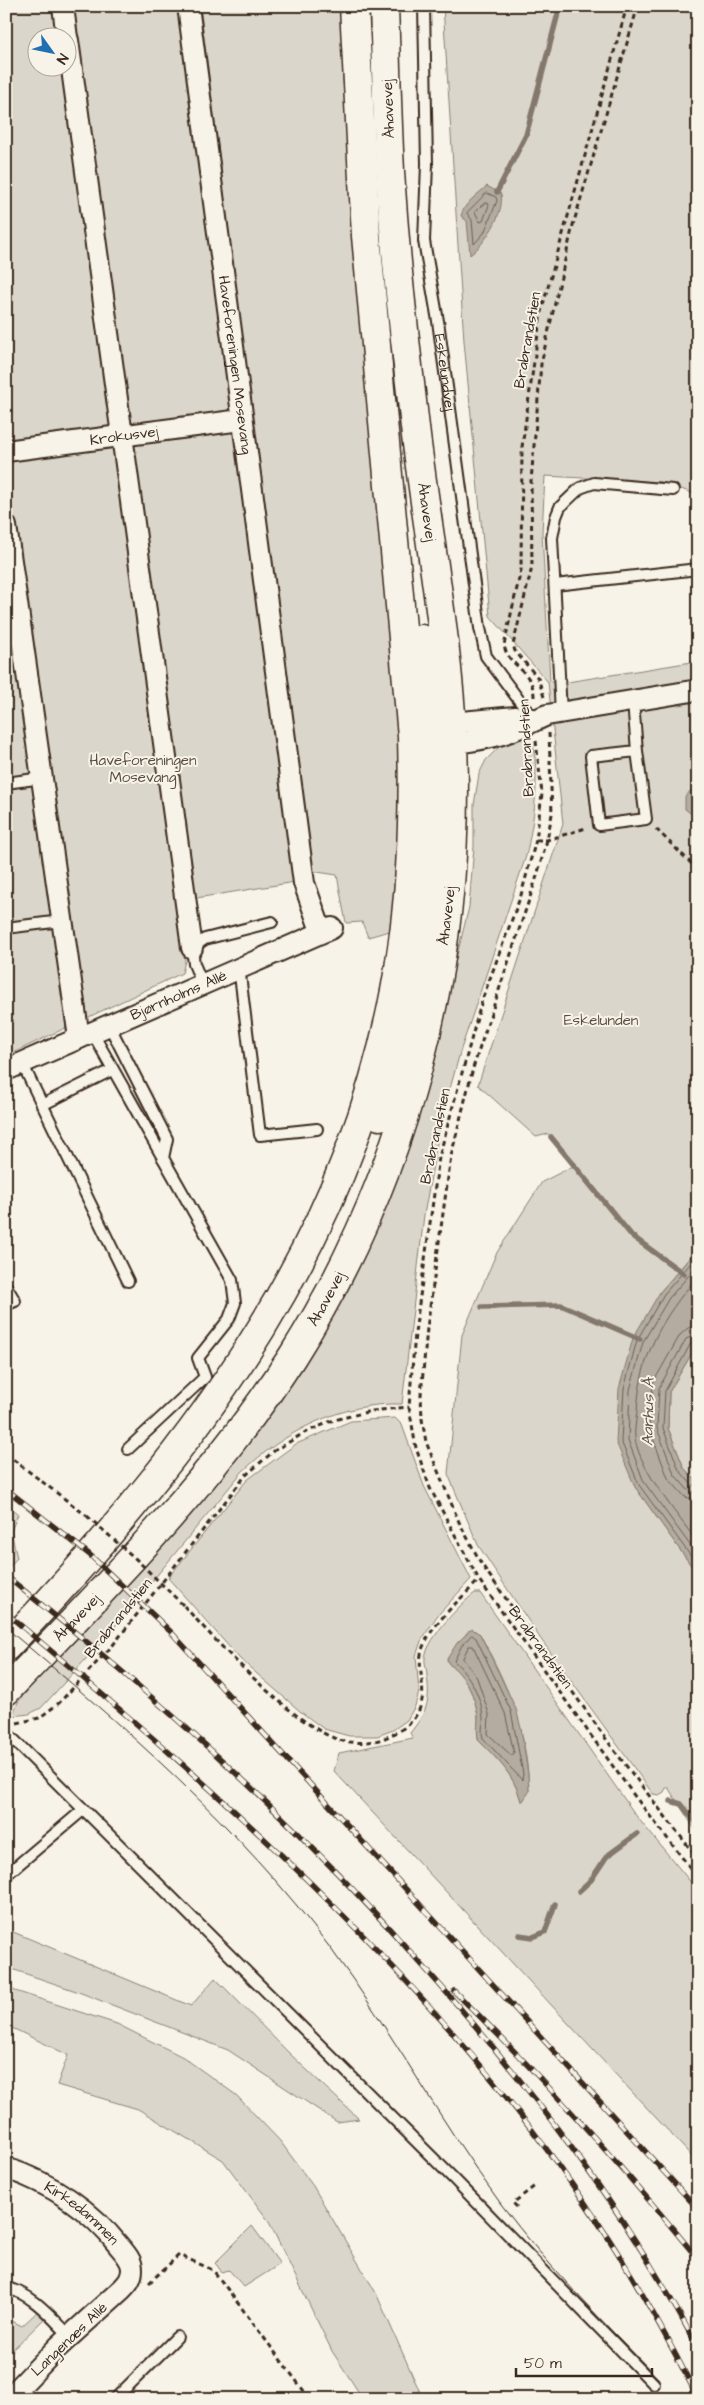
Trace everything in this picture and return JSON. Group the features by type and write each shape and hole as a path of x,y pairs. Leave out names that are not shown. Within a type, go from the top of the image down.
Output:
{"main road":[{"name":"Åhavevej","path":"6,1647 53,1598 155,1480 191,1435 260,1334 294,1272 336,1184 369,1096 381,1051 402,950 409,895 414,802 412,736 374,326 360,144 354,6"},
{"name":"Åhavevej","path":"6,1691 140,1550 219,1458 292,1355 352,1248 391,1153 406,1108 433,1005 449,900 454,803 447,734 442,628 404,326 390,174 384,6"},
{"path":"260,1334 348,1190 386,1102 401,1055 422,953 428,898 433,801 432,756 447,734 433,727 431,717 411,554 374,326"}],"street":[{"path":"63,6 66,28"},
{"name":"Haveforeningen Mosevang","path":"188,6 304,883 327,930"},
{"path":"72,78 192,948"},
{"name":"Krokusvej","path":"6,451 242,420"},
{"path":"6,526 14,639 42,778 61,921 93,1032"},
{"path":"447,734 470,742 517,729 548,716 698,690"},
{"name":"Bjørnholms Allé","path":"14,1066 327,930"},
{"name":"Kirkedammen","path":"6,2168 31,2177 66,2197 92,2218 127,2257 132,2267 136,2284"},
{"name":"Langenæs Allé","path":"8,2399 70,2336 122,2289 136,2284"}],"lane":[{"name":"Eskelundvej","path":"424,6 427,164 424,241 438,321 480,628 486,656 548,716"},
{"path":"548,716 555,585 552,538 560,507 574,492 594,483 673,490"},
{"path":"555,585 698,569"},
{"path":"633,701 636,751 646,819 600,825 591,756 636,751"},
{"path":"6,783 42,778"},
{"path":"6,928 61,921"},
{"path":"202,983 194,964 192,948 205,939 272,922"},
{"path":"239,967 260,1135 317,1129"},
{"path":"93,1032 112,1070 232,1280 235,1303 228,1319 198,1358 205,1377 128,1449"},
{"path":"93,1032 167,1139 164,1158"},
{"name":"Bjørnholms Allé","path":"14,1066 42,1104 128,1281"},
{"path":"42,1104 112,1070"},
{"path":"6,1286 15,1301 6,1305"},
{"path":"6,1732 454,2178 654,2384"},
{"path":"6,1875 83,1810"},
{"path":"6,2288 15,2290 38,2304 70,2336"},
{"path":"115,2399 177,2337"}],"path":[{"name":"Brabrandstien","path":"627,6 541,312 526,408 522,448 521,570 504,645 506,654 528,676 548,716 542,794 536,840 521,895 482,1000 439,1157 416,1334 409,1407 416,1448 430,1488 479,1580 633,1794 698,1878"},
{"path":"638,6 573,226 541,364 530,481 532,567 513,645 515,652 538,678 548,716 552,814 538,876 473,1068 451,1156 427,1328 421,1396 422,1420 426,1442 458,1522 482,1565 614,1750 698,1859"},
{"path":"646,819 698,870"},
{"path":"536,840 547,840 600,825"},
{"name":"Brabrandstien","path":"14,1724 39,1718 59,1703 113,1645 246,1475 274,1451 304,1433 334,1420 371,1411 409,1407"},
{"path":"6,1454 87,1516 137,1560 227,1652 310,1724 342,1740 372,1742 386,1738 403,1729 414,1718 424,1693 421,1660 423,1647 440,1621 479,1580"},
{"path":"517,2207 514,2202 536,2186"},
{"path":"136,2284 179,2255 213,2270 310,2399"}],"green space":[{"name":"Haveforeningen Mosevang","path":"6,6 180,6 251,561 295,882 178,901 185,961 182,973 6,1056"},
{"path":"200,6 342,6 343,80 367,390 396,679 401,793 393,930 368,937 362,922 346,923 337,875 311,871"},
{"name":"Eskelunden","path":"443,6 698,6 698,495 661,482 545,476 542,533 550,681 555,684 698,661 698,1248 660,1292 635,1487 698,1575 698,1834 667,1786 664,1792 659,1795 653,1794 540,1638 478,1545 448,1474 462,1335 496,1254 542,1182 577,1164 548,1134 536,1137 478,1085 563,824 548,682 490,616 464,341"},
{"path":"521,737 533,744 535,758 536,786 531,829 526,856 461,1049 441,1121 424,1215 402,1404 357,1408 336,1414 295,1432 258,1458 242,1472 107,1636 41,1708 29,1714 12,1716 18,1702 34,1683 148,1559 237,1453 427,1076 469,907 474,846 474,805 479,774 486,760 500,746"},
{"path":"698,1343 698,1483 684,1468 668,1428 669,1392"},
{"path":"395,1418 402,1425 424,1486 471,1579 437,1616 421,1641 416,1656 419,1692 415,1706 407,1720 393,1730 377,1736 349,1736 324,1729 301,1712 240,1659 168,1578 247,1480 296,1444 351,1421"},
{"path":"6,1504 18,1514 11,1531 17,1558 10,1566 6,1563"},
{"path":"475,1593 480,1593 637,1817 698,1891 698,2163 334,1771 339,1753 413,1738 410,1733 420,1719 428,1700 425,1659 428,1649 438,1631 468,1598","holes":["469,1630 480,1634 508,1691 525,1748 529,1792 521,1801 509,1775 479,1741 477,1709 472,1694 465,1680 449,1664 447,1659"]},
{"path":"6,1929 191,2006 215,1978 288,2052 359,2119 337,2122 228,2050 76,1991 6,1967"},
{"path":"6,1988 117,2024 183,2057 236,2095 280,2141 313,2186 376,2293 423,2399 363,2399 332,2351 268,2220 223,2160 138,2109 57,2085 68,2055 6,2025"},
{"path":"252,2226 280,2264 244,2287 229,2270 222,2272 215,2263"},
{"path":"38,2311 45,2318 6,2356 6,2318 22,2326"}],"water":[{"path":"487,186 501,194 500,210 493,228 482,244 470,255 467,221 461,216 468,203"},
{"path":"698,782 698,819 685,809 685,797"},
{"name":"Aarhus Å","path":"698,1248 698,1343 669,1392 668,1428 684,1468 698,1483 698,1575 635,1487 616,1442 619,1389 633,1338 660,1292"},
{"path":"472,1629 480,1634 516,1709 528,1774 529,1792 523,1801 521,1801 514,1783 504,1768 479,1741 477,1709 472,1694 465,1680 449,1664 447,1659 457,1643"}],"waterway":[{"path":"497,192 526,135 560,6"},
{"path":"551,1137 632,1236 684,1274"},
{"path":"482,1307 561,1305 640,1339"},
{"path":"671,1801 681,1804 698,1825"},
{"path":"579,1891 591,1880 607,1856 637,1834"},
{"path":"519,1935 533,1937 545,1932 555,1904"}],"tram line":[{"path":"6,1628 136,1740 219,1819 258,1861 331,1949 353,1980 457,2141 501,2204 557,2272 659,2379"}],"railway":[{"path":"6,1489 90,1555 171,1632 698,2209"},
{"path":"6,1576 119,1669 211,1750 284,1819 389,1928 500,2055 572,2148 639,2246 698,2348"},
{"path":"6,1613 171,1754 252,1827 330,1902 406,1980 478,2062 545,2147 607,2236 631,2275 698,2398"},
{"path":"454,1991 580,2121 698,2259"}]}
